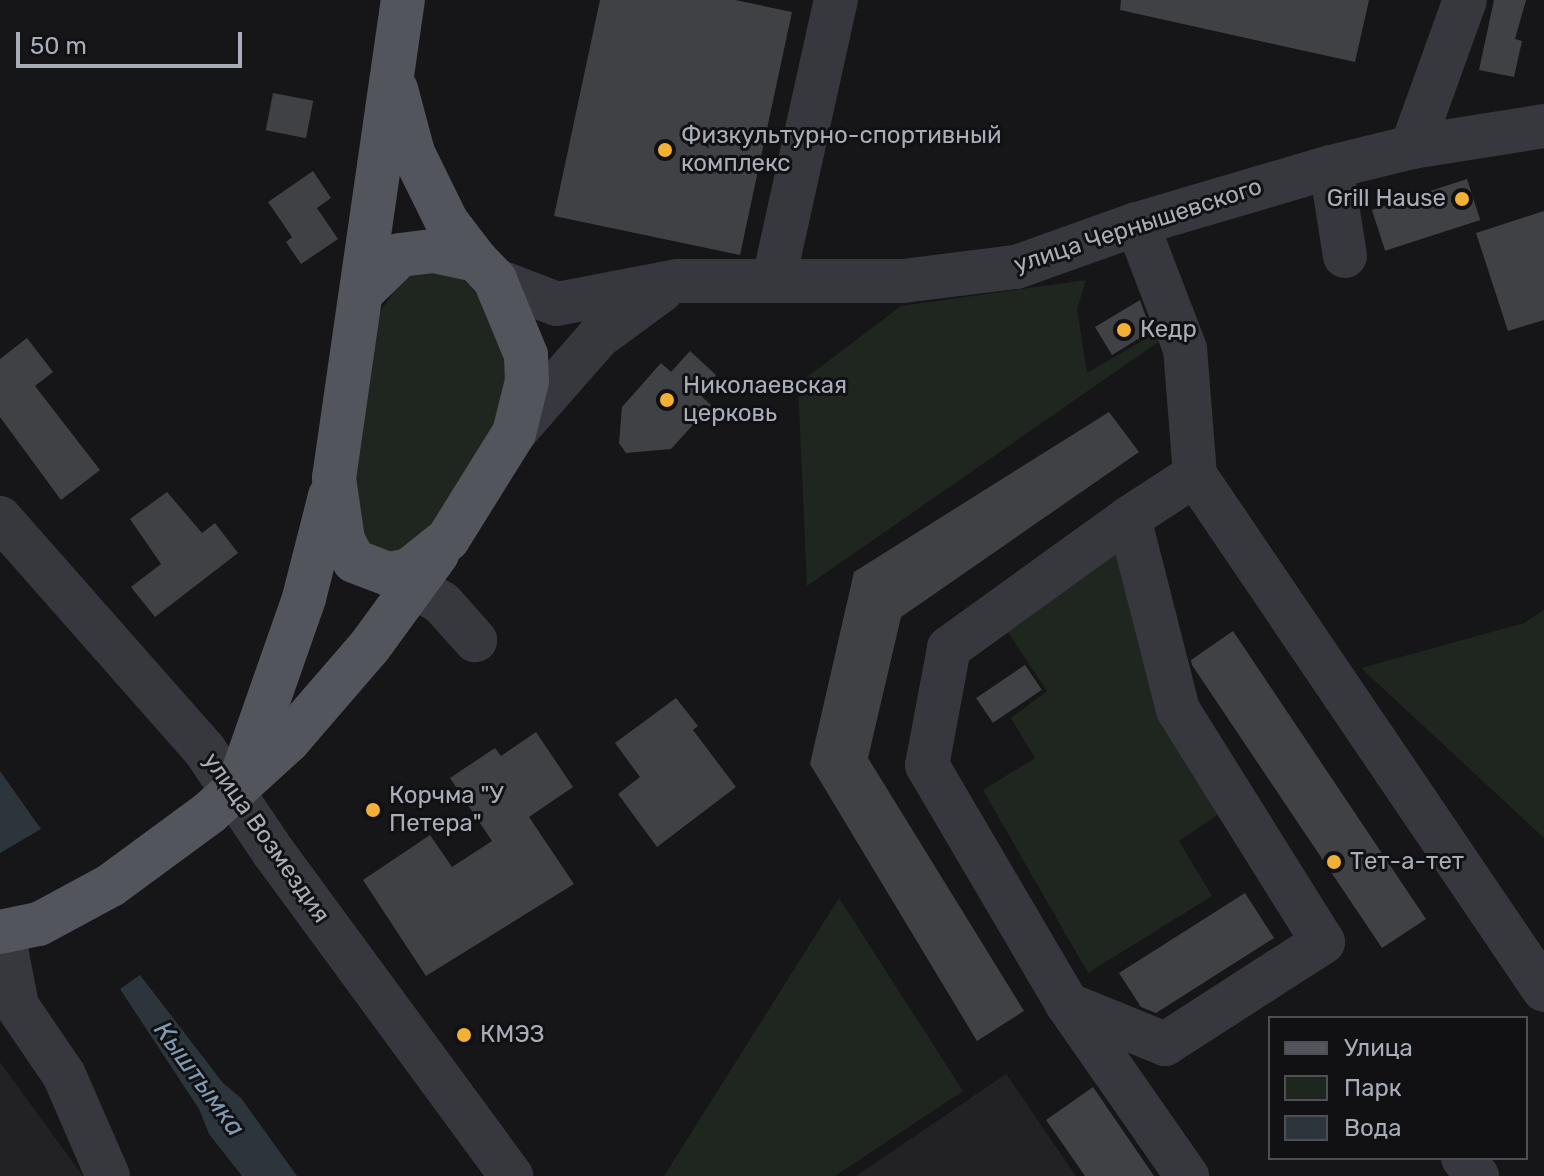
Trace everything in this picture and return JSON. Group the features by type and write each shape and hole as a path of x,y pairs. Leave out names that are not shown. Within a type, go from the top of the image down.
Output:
{"main road":[{"path":"236,788 304,598 334,478 362,292 390,67 403,0"},
{"path":"2,932 39,924 111,885 173,843 288,741 415,587 514,433 527,381 526,355 486,270 447,222 413,153 390,67"},
{"path":"362,292 400,255 434,251 486,270"},
{"path":"334,478 343,540 364,569 388,574 409,570 448,539"}],"street":[{"path":"774,279 836,0"},
{"path":"1412,147 1465,0"},
{"name":"улица Чернышевского","path":"486,270 557,304 678,281 903,281 1016,267 1137,224 1331,167 1412,147 1544,126"},
{"path":"1331,167 1345,256"},
{"path":"1137,224 1185,349 1195,475 1544,990"},
{"path":"514,433 598,337 678,281"},
{"path":"1187,1176 1067,1004 927,765 949,648 1129,518 1195,475"},
{"name":"улица Возмездия","path":"0,518 236,788 498,1169"},
{"path":"1067,1004 1165,1044 1323,942 1178,710 1129,518"},
{"path":"415,587 442,603 475,640"},
{"path":"2,932 17,1006 64,1075 108,1176"},
{"path":"1465,1160 1477,1176"}],"shaded area":[{"path":"0,1062 83,1176 0,1176"},
{"path":"1006,1074 1076,1176 856,1176"}],"green space":[{"path":"409,269 457,275 482,296 505,328 511,408 421,553 367,556 350,521 372,338 380,312"},
{"path":"1086,280 1077,309 1087,373 1159,331 1164,338 807,586 798,384 901,306"},
{"path":"1122,533 1226,809 1179,841 1212,896 1088,973 983,790 1035,758 1011,718 1047,691 1001,622"},
{"path":"1544,610 1544,838 1361,668 1524,623"},
{"path":"839,898 963,1091 835,1176 664,1176"}],"water":[{"path":"0,771 41,829 0,853"},
{"name":"Кыштымка","path":"140,975 223,1083 241,1098 297,1176 242,1176 209,1134 199,1109 120,989"}],"building":[{"name":"Физкультурно-спортивный комплекс","path":"600,0 735,0 792,12 740,255 554,216"},
{"path":"1121,0 1369,0 1355,62 1120,10"},
{"path":"1494,0 1526,0 1515,39 1522,41 1514,77 1479,70"},
{"path":"273,93 313,101 306,138 266,130"},
{"path":"313,171 331,198 317,208 338,239 301,264 286,242 292,237 268,202"},
{"path":"1467,179 1480,220 1385,251 1372,210"},
{"path":"1544,211 1544,320 1508,331 1476,233"},
{"path":"1140,300 1151,331 1112,355 1095,327"},
{"path":"27,338 53,372 35,386 100,470 61,500 0,417 0,359"},
{"name":"Николаевская церковь","path":"690,351 716,375 699,394 711,405 671,449 626,453 619,443 622,407 661,363 671,372"},
{"path":"1109,412 1139,452 901,617 868,758 1024,1011 977,1041 810,764 854,572"},
{"path":"167,492 202,533 215,523 238,553 155,617 131,587 161,564 130,519"},
{"path":"1233,631 1426,919 1382,948 1192,665 1191,660"},
{"path":"1025,665 1042,690 993,723 976,698"},
{"path":"676,698 698,726 693,730 736,787 657,847 618,794 640,777 615,743"},
{"path":"536,732 573,787 529,817 574,884 426,976 363,880 430,835 452,867 492,841 450,778 495,748 501,756"},
{"path":"1245,893 1274,938 1156,1013 1141,1007 1119,973"},
{"path":"1093,1087 1154,1176 1085,1176 1046,1120"}],"place":[{"name":"Физкультурно-спортивный комплекс","path":"665,150"},
{"name":"Grill Hause","path":"1462,199"},
{"name":"Кедр","path":"1124,330"},
{"name":"Николаевская церковь","path":"667,400"},
{"name":"Корчма \"У Петера\"","path":"373,810"},
{"name":"Тет-а-тет","path":"1334,862"},
{"name":"КМЭЗ","path":"464,1035"}]}
